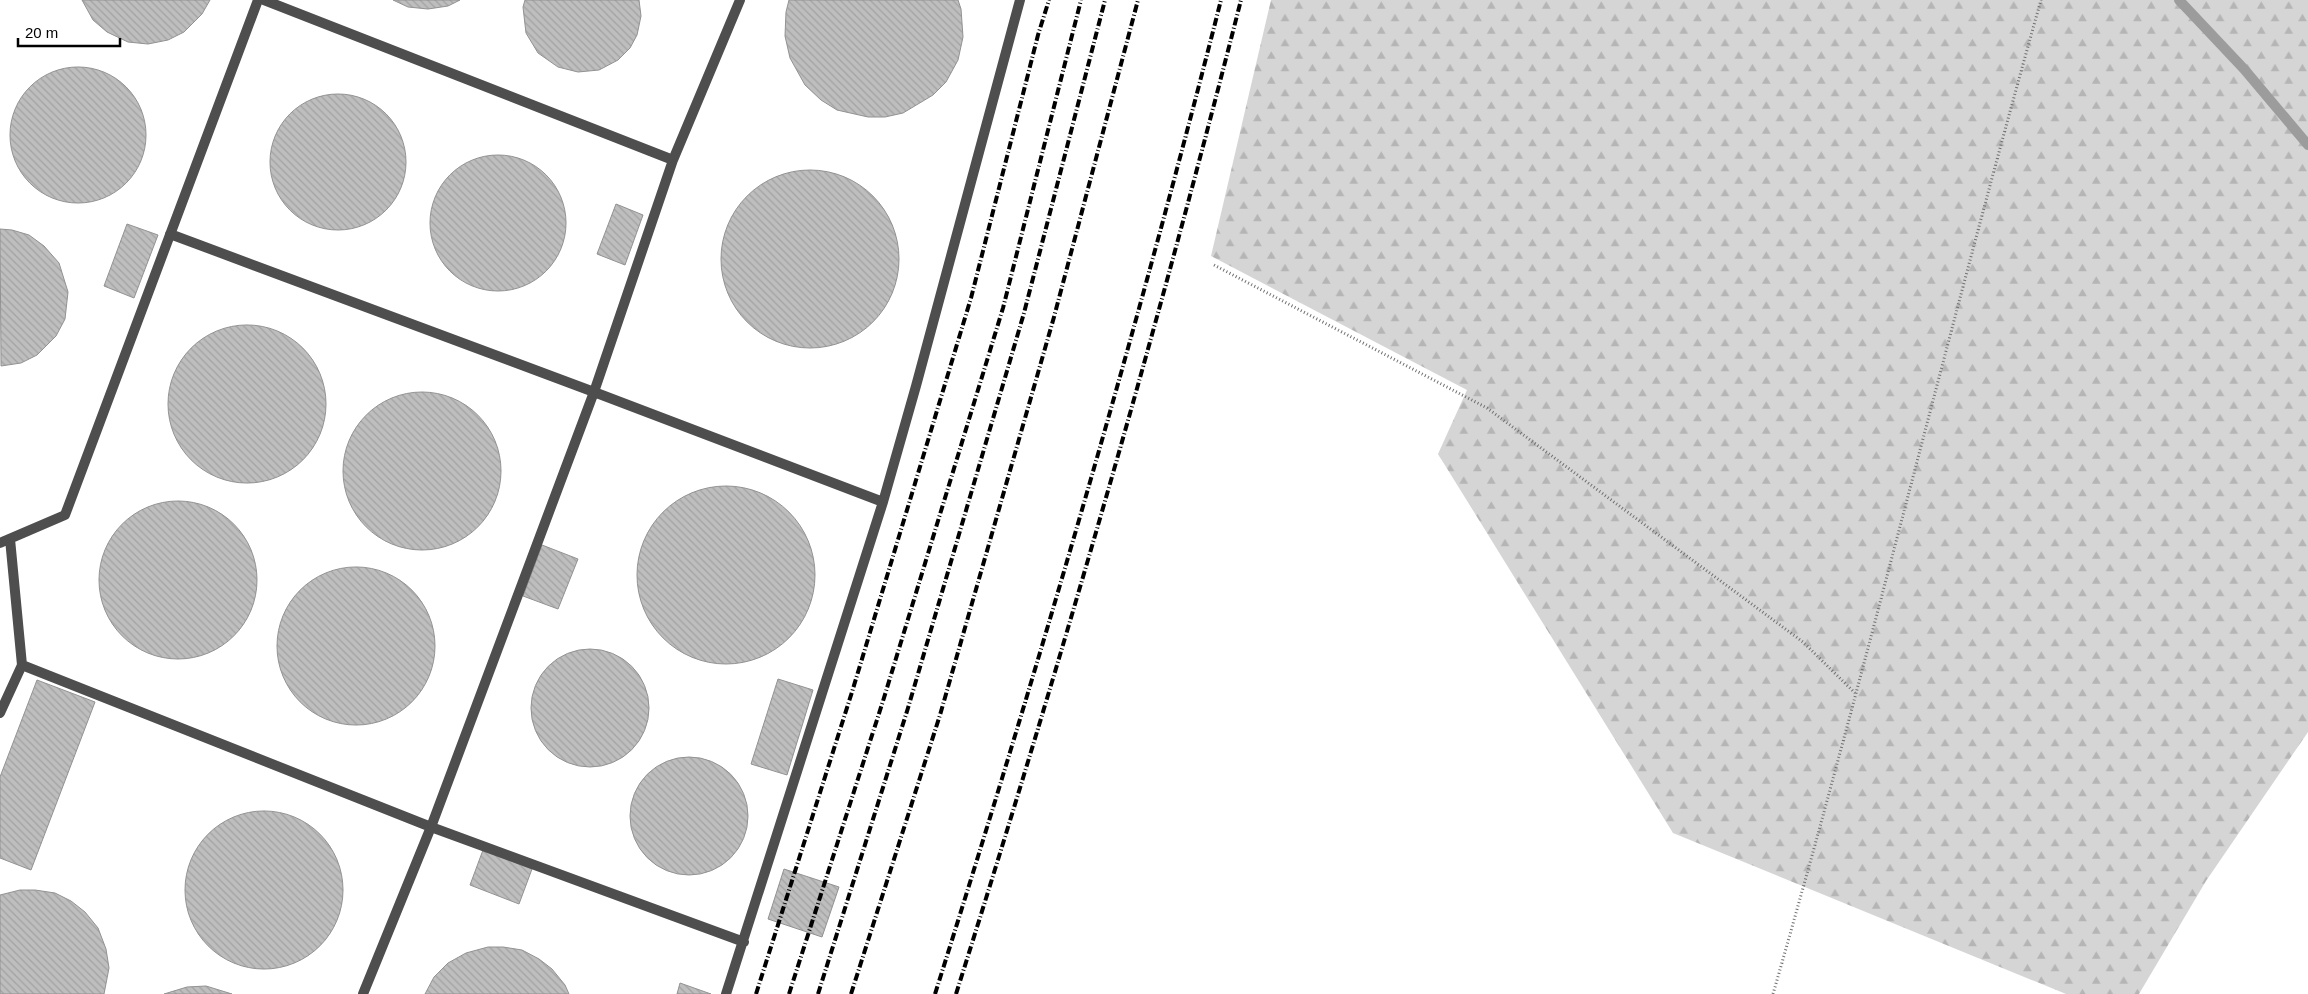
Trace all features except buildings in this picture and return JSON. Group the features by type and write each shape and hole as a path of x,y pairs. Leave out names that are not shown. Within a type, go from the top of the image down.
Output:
{"lane":[{"path":"0,544 65,515 258,0"},
{"path":"264,0 673,160"},
{"path":"363,994 431,827 594,392 673,160 740,0"},
{"path":"726,994 883,502 1020,0"},
{"path":"170,234 883,502"},
{"path":"0,713 22,666 10,539"},
{"path":"22,666 431,827 744,942"}],"path":[{"path":"1773,994 1815,849 1988,188 2041,0"},
{"path":"1214,265 1486,408 1803,642 1856,694"}],"green space":[{"path":"1271,0 2308,0 2308,732 2206,881 2139,994 2066,994 1673,833 1438,454 1467,390 1211,256"}],"waterway":[{"path":"2179,0 2244,69 2308,145"}],"railway":[{"path":"756,994 852,692 971,298 1038,35 1049,0"},
{"path":"789,994 883,701 1003,308 1081,0"},
{"path":"818,994 908,708 1024,313 1105,0"},
{"path":"851,994 940,715 1054,317 1138,0"},
{"path":"935,994 1012,747 1121,375 1221,0"},
{"path":"956,994 995,871 1106,499 1209,125 1241,0"}]}
